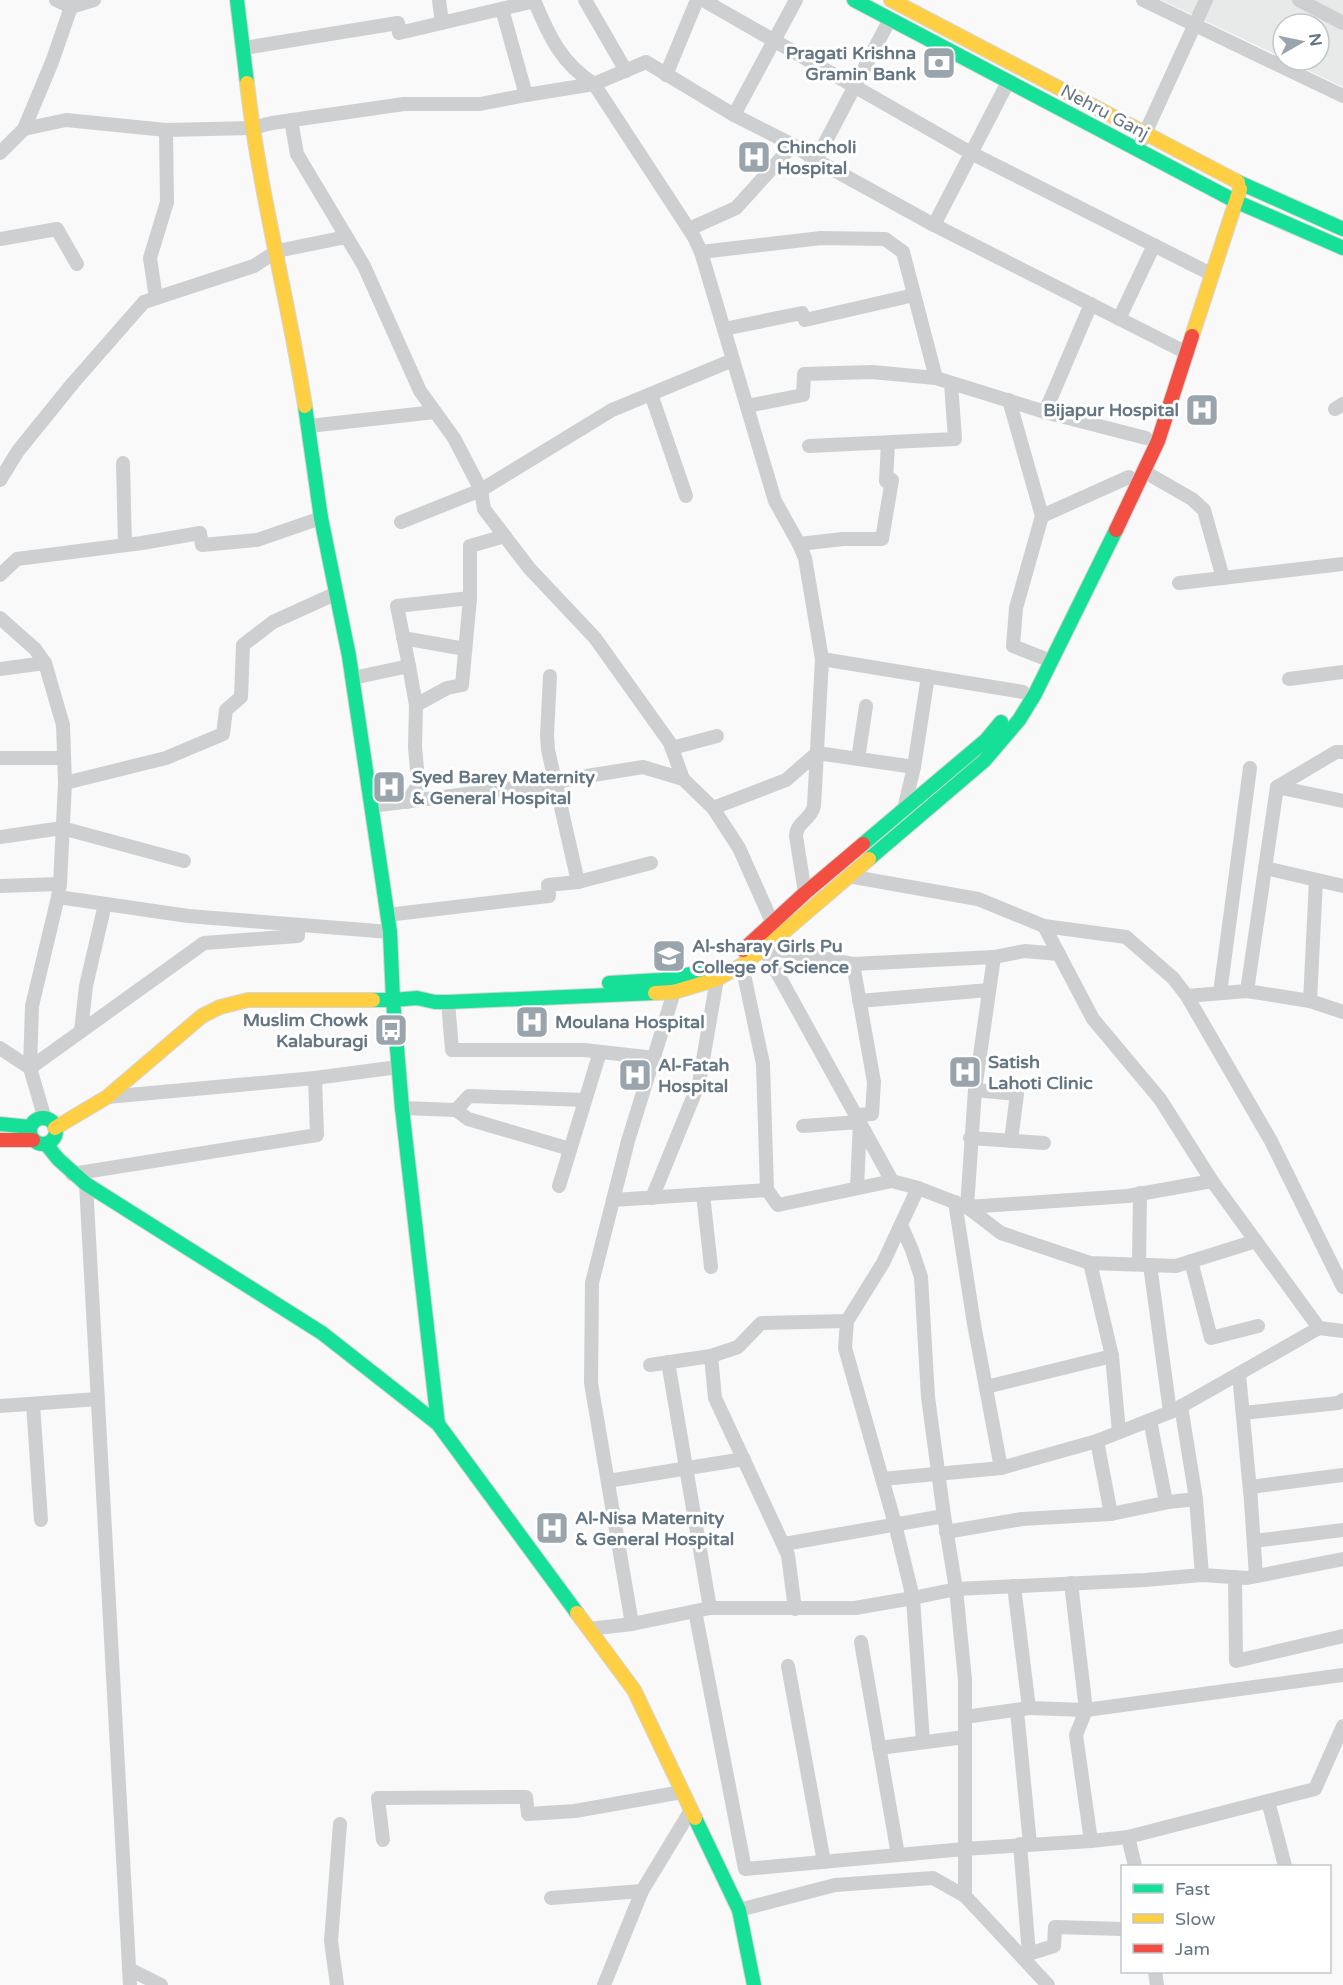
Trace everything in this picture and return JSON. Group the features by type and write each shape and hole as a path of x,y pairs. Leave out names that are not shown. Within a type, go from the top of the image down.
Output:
{"main road":[{"path":"237,0 252,128 295,341 321,518 352,678 390,932 398,1067 438,1424"},
{"name":"Nehru Ganj","path":"854,0 1230,198 1343,249"},
{"name":"Nehru Ganj","path":"891,0 1236,181 1343,230"},
{"path":"417,998 434,991 660,980 691,975 718,966 737,956 806,893 986,740 1046,659 1145,472 1158,441 1205,272 1236,181"},
{"path":"50,1124 107,1097 202,1016 220,1007 248,1000 417,998 448,1002 674,992 717,979 742,965 984,761 1018,720 1035,694 1046,659 1129,477 1182,350"},
{"path":"0,1124 36,1137 52,1141 55,1135 50,1124 39,1119 36,1137"},
{"path":"0,1140 36,1137 72,1174 86,1184 322,1333 438,1424 634,1690 739,1910 754,1985"}],"street":[{"path":"56,0 71,7 94,0"},
{"path":"439,0 442,23"},
{"path":"244,48 398,23 399,33 534,0 546,28 566,63 579,75 594,84 689,229 701,252 775,501 800,544 805,558 822,659 813,812 796,828 806,893"},
{"path":"585,0 626,71"},
{"path":"666,75 697,0"},
{"path":"703,0 971,153 1205,272"},
{"path":"734,115 796,0"},
{"path":"1143,0 1343,96"},
{"path":"1138,149 1206,0"},
{"path":"1299,0 1318,4 1343,22"},
{"path":"0,153 24,129 52,62 71,7"},
{"path":"502,9 526,94"},
{"path":"816,160 890,19"},
{"path":"24,129 66,120 166,130 252,128 291,120 404,104 480,104 526,94 594,84 646,62 734,115 793,145 934,225 1182,350"},
{"path":"934,225 1008,82"},
{"path":"291,120 297,154 364,266 420,391 454,438 481,490 484,509 529,567 595,638 670,743 683,779 713,808 739,848 778,937"},
{"path":"156,298 150,258 167,202 166,130"},
{"path":"689,229 736,208 793,145"},
{"path":"0,239 57,229 77,264"},
{"path":"0,480 18,451 73,383 144,302 254,266 277,251 346,237"},
{"path":"701,252 821,238 885,239 903,252 936,378"},
{"path":"1119,319 1154,245"},
{"path":"724,329 802,312 805,320 914,295"},
{"path":"1045,412 1091,304"},
{"path":"401,522 481,490 612,410 733,360"},
{"path":"747,406 803,395 804,374 872,372 936,378 1045,412 1146,438"},
{"path":"809,446 955,439 951,383"},
{"path":"651,394 686,496"},
{"path":"1009,400 1042,516 1016,608 1013,646 1046,659"},
{"path":"309,426 435,412"},
{"path":"800,544 843,539 882,539 892,480 886,481 888,443"},
{"path":"123,463 125,545"},
{"path":"1145,472 1192,499 1204,510 1223,578"},
{"path":"1042,516 1129,477"},
{"path":"0,575 17,559 200,533 202,545 257,540 321,518"},
{"path":"417,705 447,688 462,686 470,598 470,546 505,536"},
{"path":"1179,583 1343,564"},
{"path":"64,783 166,758 223,734 226,710 241,697 243,645 273,622 336,593"},
{"path":"407,801 417,787 418,780 417,705 397,606 470,598"},
{"path":"0,618 35,649 45,663 63,725 64,783 59,891 32,1006 30,1068 50,1124"},
{"path":"403,638 465,649"},
{"path":"822,659 1023,692"},
{"path":"0,669 45,663"},
{"path":"352,678 409,666"},
{"path":"1288,679 1343,672"},
{"path":"550,676 548,750 578,882"},
{"path":"904,809 914,767 928,676"},
{"path":"858,759 866,705"},
{"path":"672,748 717,736"},
{"path":"1277,787 1336,752 1343,752"},
{"path":"713,808 786,780 817,753 914,767"},
{"path":"0,758 64,759"},
{"path":"370,806 555,783 644,767 683,779"},
{"path":"1220,993 1250,768"},
{"path":"1277,787 1343,801"},
{"path":"1247,991 1277,787"},
{"path":"0,837 62,828 184,861"},
{"path":"387,915 549,896 548,885 578,882 651,863"},
{"path":"1265,868 1343,886"},
{"path":"848,876 978,900 1044,926 1126,937 1173,978 1187,996 1271,1141 1343,1287"},
{"path":"1310,1001 1316,880"},
{"path":"0,886 59,891 105,904 188,916 390,932"},
{"path":"81,1032 86,986 105,904"},
{"path":"30,1068 204,943 298,936 298,925"},
{"path":"1044,926 1093,1020 1160,1099 1212,1181 1319,1328"},
{"path":"763,947 853,964 994,957 1025,951 1059,954"},
{"path":"763,947 892,1181"},
{"path":"994,957 961,1204 986,1387 1001,1468"},
{"path":"803,1126 872,1114 874,1082 853,964"},
{"path":"742,965 763,1064 767,1190 778,1205 892,1181 961,1204 1001,1233 1090,1263 1176,1266 1256,1241"},
{"path":"652,1197 699,1083 717,979"},
{"path":"860,1001 989,990"},
{"path":"1187,996 1247,991 1310,1001 1343,1012"},
{"path":"632,1624 591,1383 592,1282 628,1141 674,992"},
{"path":"448,1002 452,1050 584,1050 655,1059"},
{"path":"559,1186 600,1052"},
{"path":"4,1053 30,1068"},
{"path":"107,1097 315,1078 398,1067"},
{"path":"72,1174 317,1135 315,1078"},
{"path":"975,1090 1017,1094 1011,1141"},
{"path":"456,1110 469,1096 585,1100"},
{"path":"402,1108 456,1110 468,1119 570,1149"},
{"path":"856,1188 859,1118"},
{"path":"970,1138 1044,1143"},
{"path":"961,1204 1140,1193 1212,1181"},
{"path":"86,1184 130,1985"},
{"path":"918,1188 883,1263 846,1321 844,1348 896,1524 914,1598 923,1742"},
{"path":"613,1200 767,1190"},
{"path":"1140,1193 1145,1264 1196,1499 1202,1575"},
{"path":"703,1194 711,1267"},
{"path":"901,1225 921,1277 928,1397 956,1589 965,1680 966,1896"},
{"path":"1191,1261 1211,1338 1258,1326"},
{"path":"1090,1263 1112,1356 1118,1397 1119,1432"},
{"path":"650,1365 711,1356 738,1347 761,1323 846,1321"},
{"path":"882,1479 1001,1468 1097,1441 1175,1409 1319,1328 1343,1330"},
{"path":"711,1356 715,1398 788,1555 795,1609"},
{"path":"986,1387 1112,1356"},
{"path":"668,1362 710,1608"},
{"path":"1239,1374 1256,1576"},
{"path":"0,1406 98,1399"},
{"path":"1243,1413 1338,1403 1343,1400"},
{"path":"33,1404 41,1520"},
{"path":"1150,1420 1166,1502"},
{"path":"1097,1441 1111,1514"},
{"path":"608,1481 744,1460"},
{"path":"1250,1491 1250,1487 1343,1475"},
{"path":"946,1532 1022,1519 1111,1514 1166,1502 1196,1499"},
{"path":"784,1544 944,1516"},
{"path":"1254,1541 1343,1530"},
{"path":"589,1629 632,1624 710,1608 855,1608 956,1589 1202,1575 1256,1576 1343,1559"},
{"path":"1235,1577 1236,1661 1343,1636"},
{"path":"1071,1582 1086,1710 1076,1735 1091,1841"},
{"path":"1014,1586 1023,1710 1026,1955"},
{"path":"695,1611 745,1869 1128,1837 1315,1789 1343,1726"},
{"path":"861,1642 898,1855"},
{"path":"788,1666 824,1862"},
{"path":"965,1717 1023,1710 1086,1710 1343,1676"},
{"path":"879,1748 965,1737"},
{"path":"383,1840 378,1798 526,1797 528,1814 575,1811 682,1792"},
{"path":"1268,1801 1285,1865"},
{"path":"604,1985 642,1891 691,1809"},
{"path":"337,1985 331,1941 340,1824"},
{"path":"1128,1837 1135,1865"},
{"path":"739,1910 835,1885 933,1878 966,1896 1026,1955 1048,1985"},
{"path":"551,1898 642,1891"},
{"path":"1026,1955 1054,1946 1055,1927 1121,1929"},
{"path":"129,1969 161,1985"}],"shaded area":[{"path":"1161,0 1343,0 1343,87 1311,72 1331,72 1331,12 1271,12 1271,52"}],"traffic: fast":[{"path":"237,0 247,83"},
{"path":"854,0 1235,201 1343,248"},
{"path":"1238,182 1343,229"},
{"path":"305,406 321,518 349,656 390,932 393,1000 373,1000"},
{"path":"869,859 984,761 1019,720 1035,694 1116,530"},
{"path":"863,844 986,740 1001,722"},
{"path":"609,983 660,980 707,971"},
{"path":"438,1424 402,1108 393,1000 417,998 448,1002 655,993"},
{"path":"43,1118 52,1122 56,1131 52,1140 43,1144 34,1140 30,1131 34,1122 43,1118"},
{"path":"0,1124 30,1127"},
{"path":"46,1144 58,1159 86,1184 322,1333 438,1424 577,1613"},
{"path":"695,1818 739,1910 754,1985"}],"traffic: slow":[{"path":"891,0 1238,182"},
{"path":"247,83 266,204 305,406"},
{"path":"1192,336 1240,189"},
{"path":"655,993 674,992 717,979 742,965 869,859"},
{"path":"55,1128 107,1097 202,1016 220,1007 248,1000 373,1000"},
{"path":"577,1613 634,1690 695,1818"}],"traffic: jam":[{"path":"1116,530 1158,441 1192,336"},
{"path":"743,950 863,844"},
{"path":"0,1140 33,1140"}],"place":[{"name":"Pragati Krishna Gramin Bank","path":"939,63"},
{"name":"Chincholi Hospital","path":"754,157"},
{"name":"Bijapur Hospital","path":"1202,410"},
{"name":"Syed Barey Maternity & General Hospital","path":"389,787"},
{"name":"Al-sharay Girls Pu College of Science","path":"669,956"},
{"name":"Moulana Hospital","path":"532,1022"},
{"name":"Muslim Chowk Kalaburagi","path":"391,1030"},
{"name":"Satish Lahoti Clinic","path":"965,1072"},
{"name":"Al-Fatah Hospital","path":"635,1075"},
{"name":"Al-Nisa Maternity & General Hospital","path":"552,1528"}]}
